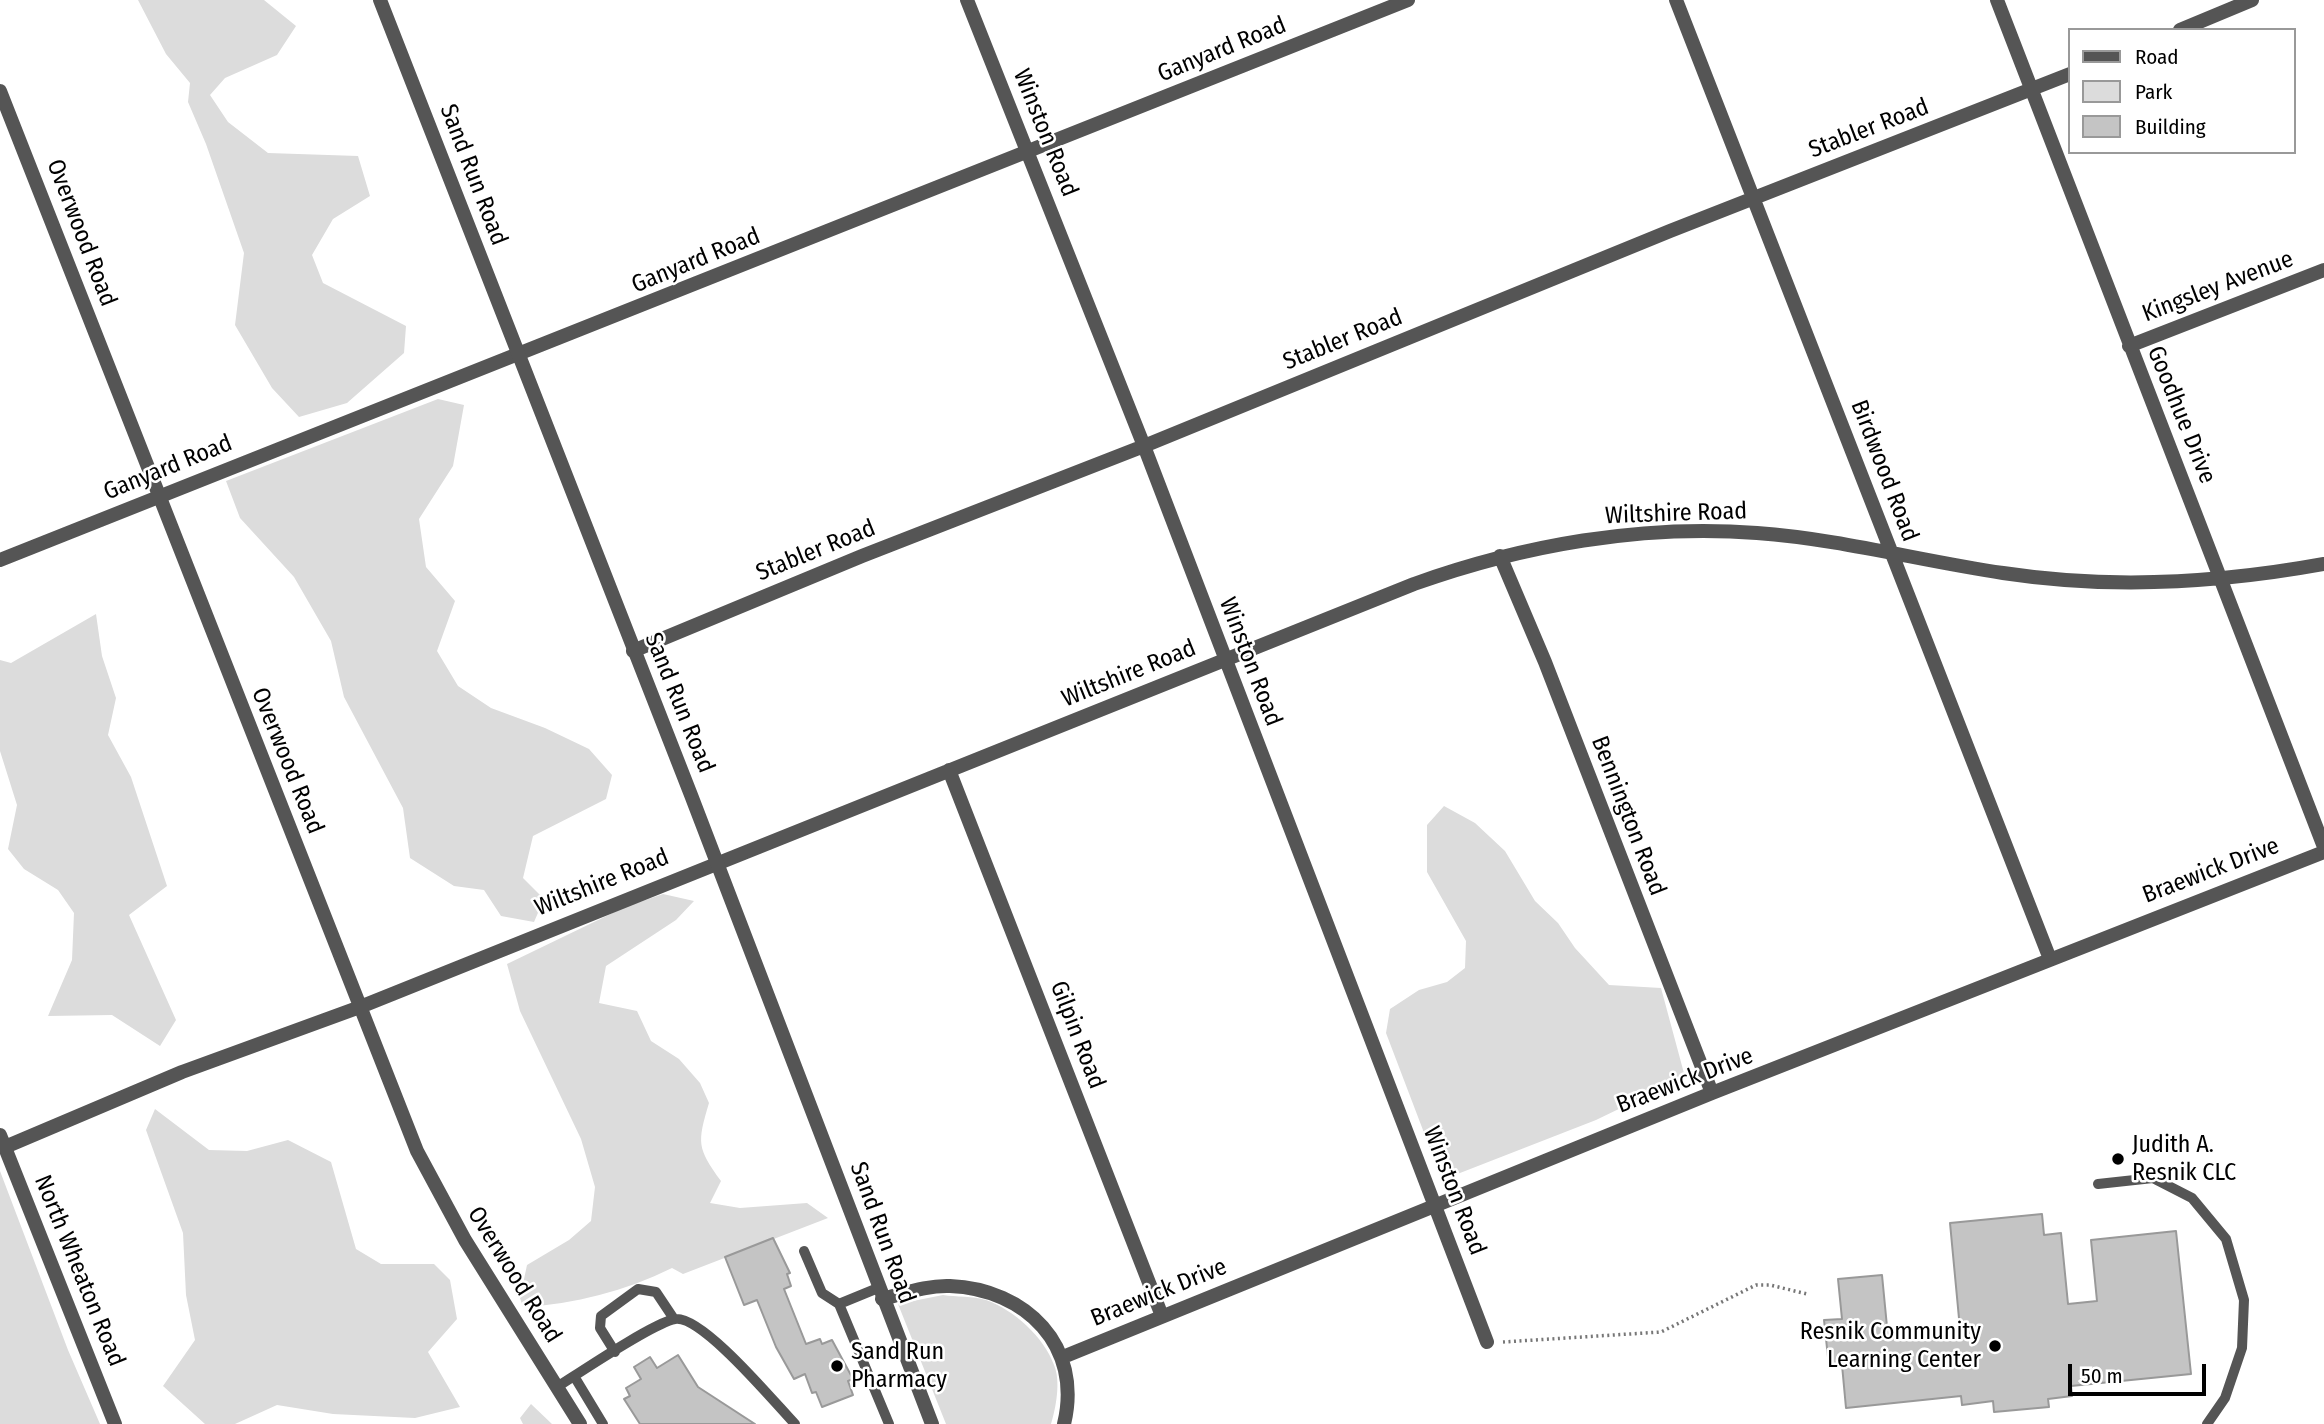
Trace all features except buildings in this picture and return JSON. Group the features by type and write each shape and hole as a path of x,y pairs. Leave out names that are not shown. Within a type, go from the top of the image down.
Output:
{"street":[{"name":"Sand Run Road","path":"380,0 717,861 880,1294 932,1424"},
{"name":"Winston Road","path":"967,0 1144,446 1487,1342"},
{"name":"Ganyard Road","path":"0,560 1408,0"},
{"name":"Birdwood Road","path":"1676,0 2050,959"},
{"name":"Goodhue Drive","path":"1997,0 2324,850"},
{"path":"2185,28 2252,0"},
{"name":"Stabler Road","path":"633,652 862,556 1144,446 2068,75"},
{"name":"Overwood Road","path":"0,91 383,1071 436,1190 580,1424"},
{"name":"Kingsley Avenue","path":"2129,346 2324,270"},
{"name":"Wiltshire Road","path":"2,1141 360,1007 717,861 1414,584 1500,556 1582,541 1665,532 1727,531 1823,540 1891,555 2006,573 2086,580 2219,578 2290,571 2324,564"},
{"name":"Bennington Road","path":"1500,556 1545,662 1712,1093"},
{"name":"Gilpin Road","path":"949,770 1162,1316"},
{"name":"Braewick Drive","path":"1063,1357 1712,1093 2324,850"},
{"name":"North Wheaton Road","path":"2,1141 115,1424"},
{"path":"880,1294 947,1286 996,1295 1014,1304 1041,1326 1063,1357 1069,1388 1064,1424"}],"lane":[{"path":"2098,1184 2153,1178 2192,1198 2226,1239 2244,1300 2242,1348 2225,1398 2207,1424"},
{"path":"804,1251 822,1293 839,1304 889,1424"},
{"path":"615,1352 600,1328 601,1316 638,1289 656,1292 674,1319"},
{"path":"839,1304 880,1294"},
{"path":"557,1387 674,1319 684,1320 706,1330 795,1424"},
{"path":"574,1376 603,1424"}],"path":[{"path":"1487,1342 1511,1344 1661,1332 1756,1285 1770,1285 1807,1294"}],"green space":[{"path":"138,0 264,0 296,26 277,55 225,78 210,95 228,122 268,153 358,156 370,196 333,219 312,255 323,283 406,326 404,353 347,403 299,417 272,388 235,325 244,253 206,144 188,102 190,83 166,54"},
{"path":"438,399 464,405 453,466 419,519 426,567 455,601 437,651 458,686 491,708 545,728 589,749 612,775 606,799 533,836 523,878 544,899 534,922 501,916 484,890 454,886 410,858 403,808 344,697 331,641 294,577 240,518 226,481"},
{"path":"96,614 102,656 116,698 108,735 131,777 167,886 129,915 176,1020 160,1046 112,1015 48,1016 72,960 74,913 58,890 24,869 8,849 17,805 0,751 0,660 11,663"},
{"path":"1444,806 1475,823 1505,851 1535,901 1558,923 1575,948 1609,985 1661,988 1685,1077 1596,1120 1442,1180 1386,1033 1390,1009 1419,990 1447,982 1465,968 1466,941 1427,872 1427,825"},
{"path":"663,894 694,901 676,920 606,966 599,1003 637,1011 651,1041 679,1059 700,1083 709,1103 702,1127 703,1152 721,1181 710,1203 740,1208 807,1203 828,1218 683,1274 672,1268 599,1295 562,1303 523,1307 520,1298 527,1265 569,1240 591,1221 595,1187 581,1139 520,1011 507,964 625,907"},
{"path":"155,1109 209,1150 247,1151 288,1140 331,1162 356,1249 381,1264 434,1264 450,1280 457,1319 428,1352 460,1407 415,1418 333,1414 277,1405 235,1424 205,1424 163,1386 195,1340 186,1295 183,1233 146,1130"},
{"path":"0,1171 68,1350 100,1424 0,1424"},
{"path":"943,1295 981,1299 997,1305 1027,1326 1043,1344 1057,1379 1055,1410 1051,1424 946,1424 898,1304"},
{"path":"531,1404 552,1424 523,1424 520,1418"}],"place":[{"name":"Judith A. Resnik CLC","path":"2118,1159"},
{"name":"Resnik Community Learning Center","path":"1995,1346"},
{"name":"Sand Run Pharmacy","path":"837,1366"}]}
